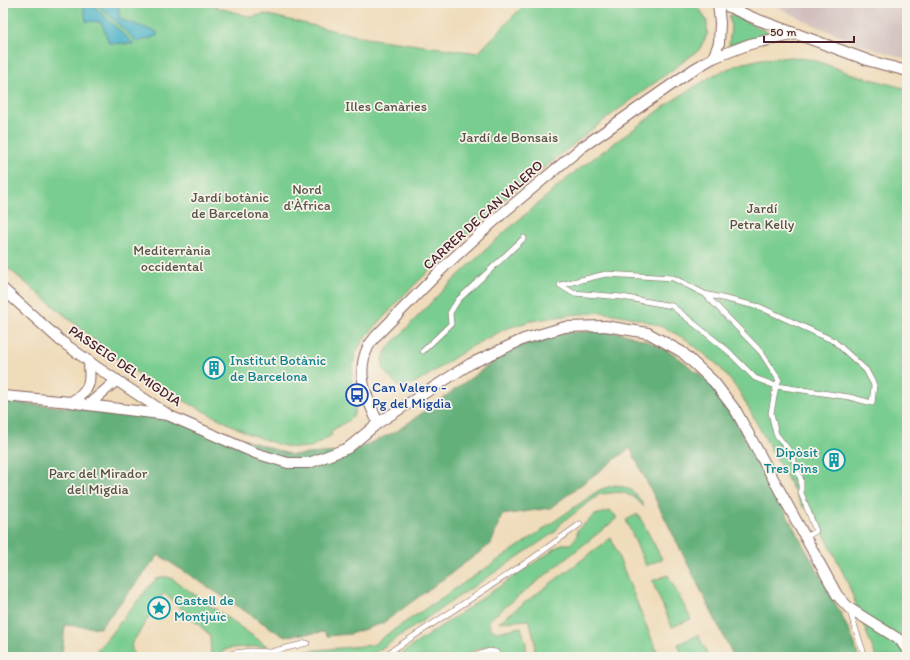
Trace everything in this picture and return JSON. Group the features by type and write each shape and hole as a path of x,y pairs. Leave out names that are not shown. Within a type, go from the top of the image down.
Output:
{"street":[{"path":"713,58 719,42 719,3 756,19 870,61 907,71"},
{"name":"CARRER DE CAN VALERO","path":"378,423 363,385 363,359 368,346 377,335 458,254 503,213 581,148 694,69 713,58 750,44 797,34"},
{"name":"PASSEIG DEL MIGDIA","path":"3,289 61,341 170,416 255,453 288,463 309,463 348,448 378,423 470,364 524,338 566,327 604,326 648,333 682,352 714,382 736,411 837,595 849,608 900,640 907,650"},
{"path":"79,404 88,386 90,378 89,361"},
{"path":"79,404 117,380"},
{"path":"3,396 170,416"}],"lane":[{"path":"423,351 451,324 450,313 458,300 524,238"},
{"path":"606,274 673,278 705,294 760,307 834,341 866,370 874,385 872,403 848,397 776,386 755,378 727,350 672,306 622,297 573,293 560,285 606,274"},
{"path":"705,294 761,352 778,380 771,413 776,434 790,453 801,480 800,493 816,531 806,537"},
{"path":"382,657 532,558 580,524"},
{"path":"849,608 865,657"},
{"path":"226,657 234,653 252,651 270,652 307,643"},
{"path":"471,657 490,651 496,652 499,657"}],"shaded area":[{"path":"769,3 907,3 907,59 865,46 814,25"}],"green space":[{"name":"Jardí botànic de Barcelona","path":"3,3 203,3 251,17 264,14 366,38 478,53 526,3 691,3 701,11 707,22 707,35 699,50 599,124 502,201 404,295 363,340 356,352 352,367 351,389 356,406 353,416 331,431 332,435 311,447 294,448 277,444 249,434 149,381 115,357 3,264"},
{"path":"732,15 768,32 769,34 767,36 729,45 731,27 729,16"},
{"name":"Jardí Petra Kelly","path":"793,57 814,60 849,73 907,89 907,657 876,657 847,581 813,511 803,507 739,391 718,365 687,340 665,328 626,316 601,312 570,315 531,321 505,329 469,348 424,378 409,385 398,386 384,371 382,360 387,349 441,292 499,237 576,171 675,99 714,75 740,64 761,59"},
{"name":"Parc del Mirador del Migdia","path":"594,331 621,333 649,342 674,354 711,384 734,419 840,612 855,644 858,657 734,657 630,448 550,508 502,515 491,544 383,623 350,634 327,636 325,632 283,636 159,555 100,628 65,625 62,655 52,657 3,657 3,402 170,416 292,455 353,451 397,431 514,348 539,339 565,333"},
{"path":"616,485 633,492 639,498 644,507 634,497 621,492 600,494 560,524 555,532 376,652 365,656 349,657 239,657 373,645 599,490"},
{"path":"610,511 616,516 616,519 490,619 489,624 491,629 497,632 521,627 526,643 525,657 503,657 495,646 489,646 483,647 462,657 396,657 562,544 570,544 577,536 577,530 595,515"},
{"path":"638,514 662,559 646,566 626,520"},
{"path":"611,538 659,657 534,657 535,641 529,620 499,622"},
{"path":"668,575 691,619 672,627 652,581"},
{"path":"162,577 171,578 267,646 231,648 225,650 217,657 211,657 210,635 164,593 131,645 134,657 102,657 96,652 152,583 156,579"},
{"path":"698,635 709,657 683,657 678,644"}],"water":[{"path":"83,3 91,3 134,44 109,43 101,22 86,21"},
{"path":"96,3 118,3 120,19 157,32 157,36 137,42"}],"place":[{"name":"Institut Botànic de Barcelona","path":"214,368"},
{"name":"Can Valero - Pg del Migdia","path":"357,395"},
{"name":"Dipòsit Tres Pins","path":"834,460"},
{"name":"Castell de Montjuïc","path":"159,608"}],"park label":[{"name":"Illes Canàries","path":"386,106"},
{"name":"Jardí de Bonsais","path":"509,137"},
{"name":"Nord d'Àfrica","path":"307,198"},
{"name":"Mediterrània occidental","path":"172,258"}]}
